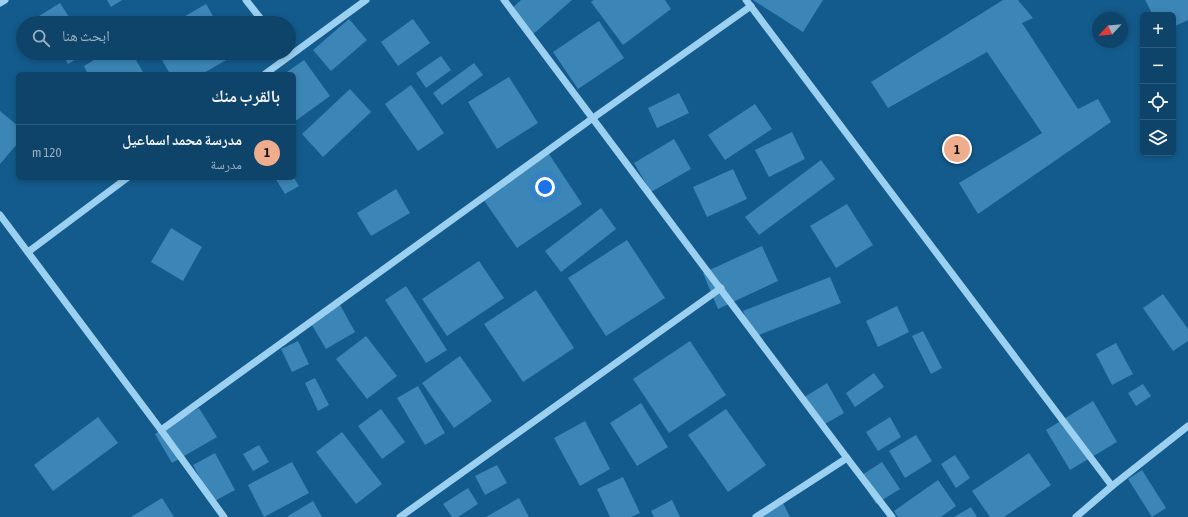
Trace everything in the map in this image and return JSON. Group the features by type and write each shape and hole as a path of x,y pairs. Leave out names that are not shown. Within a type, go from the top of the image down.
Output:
{"street":[{"path":"0,4 5,0"},
{"path":"246,0 259,16"},
{"path":"296,49 366,0"},
{"path":"504,0 721,288 846,458 892,517"},
{"path":"746,0 1112,486"},
{"path":"161,430 593,118 751,6"},
{"path":"267,72 282,60"},
{"path":"28,252 124,180"},
{"path":"0,215 161,430 224,517"},
{"path":"400,517 721,288"},
{"path":"1076,517 1112,486 1188,426"},
{"path":"756,517 846,458"}],"building":[{"path":"107,0 122,0 111,7"},
{"path":"521,0 572,0 531,36 509,11"},
{"path":"594,0 665,0 671,9 623,45 591,2"},
{"path":"753,0 823,0 803,32"},
{"path":"1003,0 1018,0 1033,18 1022,23 1078,109 1098,99 1111,122 978,214 959,183 1042,133 987,52 888,108 871,82"},
{"path":"1145,0 1188,0 1188,20 1176,26 1176,12 1151,12"},
{"path":"60,3 68,16 39,16"},
{"path":"206,4 213,16 185,16"},
{"path":"349,19 367,40 331,71 313,50"},
{"path":"413,19 430,43 398,66 381,42"},
{"path":"599,21 624,58 578,89 553,52"},
{"path":"441,56 451,70 426,88 416,73"},
{"path":"66,60 75,60 68,64"},
{"path":"94,60 136,60 143,72 87,72 84,66"},
{"path":"162,60 226,60 205,72 169,72"},
{"path":"304,60 330,96 296,121 296,72 287,72"},
{"path":"474,63 483,75 442,105 433,93"},
{"path":"509,77 538,123 497,149 468,102"},
{"path":"411,85 444,133 418,151 385,104"},
{"path":"350,89 371,112 323,157 302,134"},
{"path":"679,93 689,113 657,128 648,108"},
{"path":"755,104 772,129 725,160 708,135"},
{"path":"0,111 16,124 16,145 0,164"},
{"path":"792,132 805,159 769,177 755,150"},
{"path":"674,139 691,169 651,192 634,163"},
{"path":"549,154 582,204 517,248 483,199"},
{"path":"821,160 835,179 759,235 745,217"},
{"path":"733,169 747,199 707,217 693,187"},
{"path":"276,180 295,180 299,186 285,194"},
{"path":"396,189 410,213 371,236 357,213"},
{"path":"847,204 873,245 836,268 810,226"},
{"path":"601,208 616,229 561,272 545,251"},
{"path":"171,228 202,247 183,281 151,262"},
{"path":"627,240 665,298 606,336 568,278"},
{"path":"762,246 778,281 718,309 703,273"},
{"path":"479,261 504,298 447,336 422,299"},
{"path":"830,277 841,303 754,337 743,311"},
{"path":"406,286 447,350 426,363 385,300"},
{"path":"536,290 574,348 523,382 484,324"},
{"path":"1163,294 1188,329 1188,341 1173,351 1143,308"},
{"path":"339,303 355,332 326,349 309,320"},
{"path":"897,306 909,332 878,347 866,321"},
{"path":"923,331 942,368 931,374 912,336"},
{"path":"366,336 397,376 367,399 336,359"},
{"path":"298,341 309,364 292,372 281,349"},
{"path":"690,341 726,395 669,433 633,379"},
{"path":"1116,343 1133,374 1112,385 1096,354"},
{"path":"460,356 492,401 454,428 422,383"},
{"path":"874,373 884,387 855,407 846,393"},
{"path":"315,378 329,405 318,411 305,383"},
{"path":"827,383 844,413 820,427 803,398"},
{"path":"1143,384 1151,396 1136,406 1128,393"},
{"path":"418,386 445,433 425,445 397,398"},
{"path":"1093,401 1117,442 1070,470 1046,430"},
{"path":"641,403 668,447 637,466 610,423"},
{"path":"199,408 217,437 172,463 155,434"},
{"path":"381,409 405,442 382,459 358,426"},
{"path":"726,409 766,465 728,492 688,435"},
{"path":"98,417 118,443 53,491 34,465"},
{"path":"890,417 901,437 878,451 866,432"},
{"path":"585,421 610,469 580,486 554,438"},
{"path":"342,432 382,484 356,504 316,452"},
{"path":"916,435 932,461 905,478 889,451"},
{"path":"259,445 269,462 253,471 243,454"},
{"path":"215,453 235,490 213,502 193,465"},
{"path":"1029,453 1051,485 1004,517 990,517 972,491"},
{"path":"955,455 970,478 956,488 941,464"},
{"path":"292,462 309,493 264,517 248,485"},
{"path":"882,462 900,489 876,504 859,477"},
{"path":"497,465 507,483 485,495 475,476"},
{"path":"1142,470 1166,508 1152,517 1128,479"},
{"path":"623,477 640,513 631,517 610,517 597,489"},
{"path":"938,480 956,506 941,517 898,517 894,511"},
{"path":"468,488 478,504 458,517 452,517 443,504"},
{"path":"162,498 174,517 131,517"},
{"path":"519,498 529,517 486,517"},
{"path":"672,500 680,517 654,517 651,511"},
{"path":"313,501 322,517 288,517 288,516"},
{"path":"783,503 790,517 761,517"},
{"path":"971,507 977,517 954,517"}],"place":[{"name":"مدرسة محمد اسماعيل","path":"957,149"}]}
